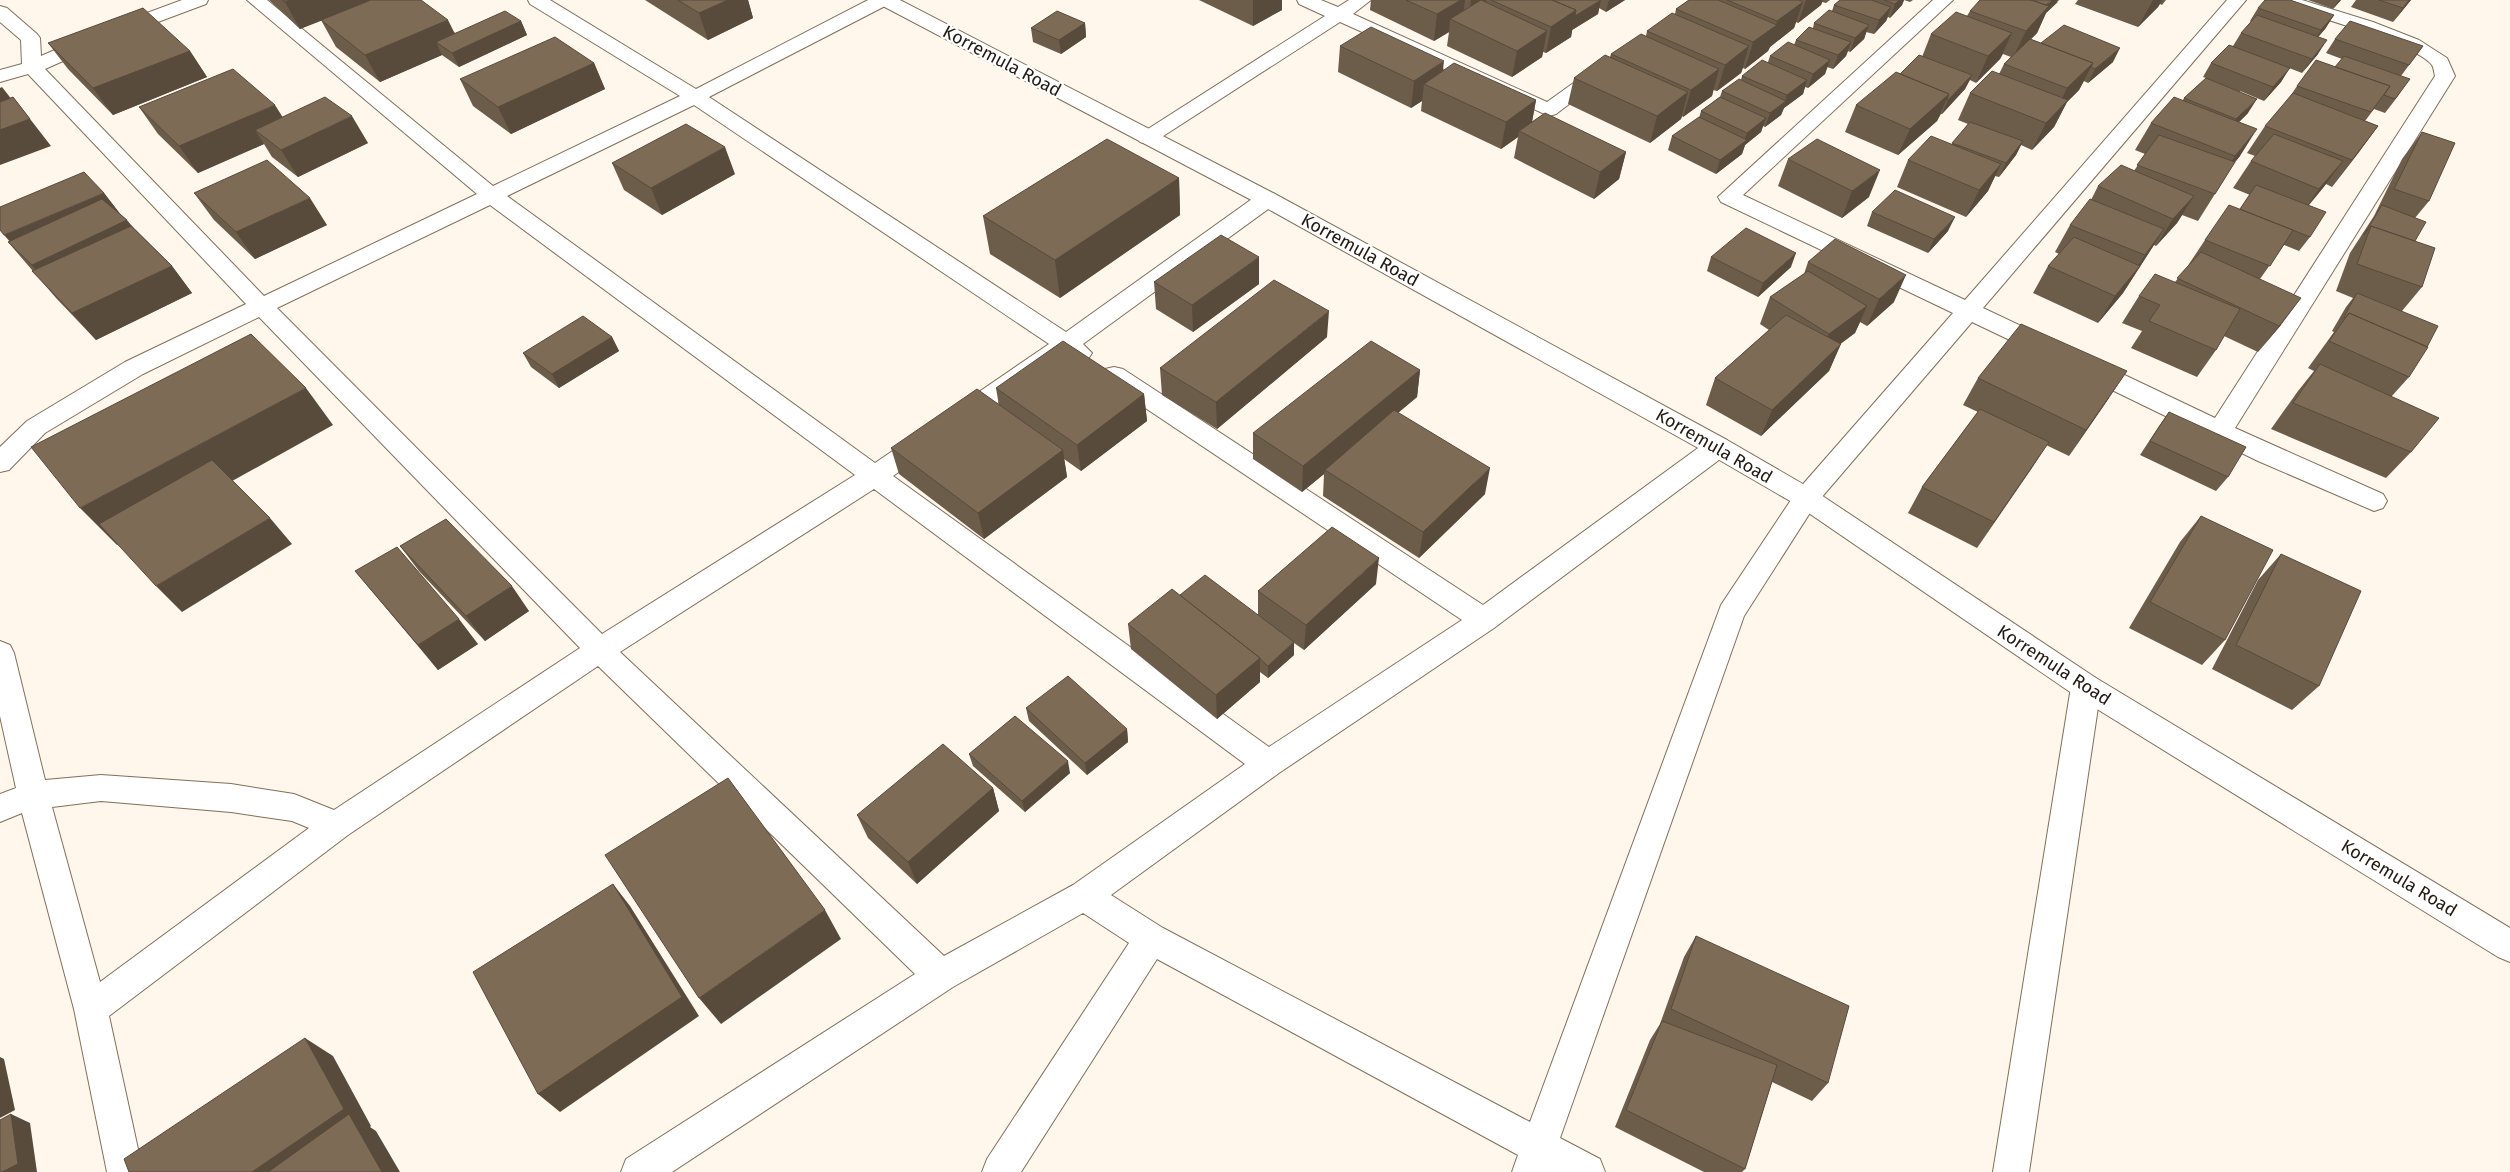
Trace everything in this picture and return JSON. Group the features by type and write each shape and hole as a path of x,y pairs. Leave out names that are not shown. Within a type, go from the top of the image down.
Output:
{"street":[{"path":"0,76 32,67 117,31 199,0"},
{"path":"256,0 491,195 1268,764"},
{"path":"537,0 695,97 1484,620"},
{"path":"0,463 36,427 134,368 695,97 882,0"},
{"name":"Korremula Road","path":"886,0 1267,199 1718,447 1806,498 2086,687 2510,946"},
{"path":"1306,0 1337,16 1549,110 1613,64"},
{"path":"1147,138 1362,0"},
{"path":"1944,0 1729,198 2220,431 2374,501"},
{"path":"1535,1160 1731,613 1806,498 1970,311 2237,0"},
{"path":"2220,431 2445,76 2440,62 2427,51 2403,40 2283,0"},
{"path":"0,12 30,38 32,67 262,307 600,650 941,976"},
{"path":"91,1009 337,825 600,650 874,476 1066,344 1267,199"},
{"path":"639,1172 941,976 1084,896 1268,764 1484,620 1718,447"},
{"path":"0,653 33,795 91,1009 125,1172"},
{"path":"2011,1172 2086,687"},
{"path":"0,808 33,795 101,788 232,798 294,808 337,825"},
{"path":"1084,896 1151,939 1535,1160 1587,1172"},
{"path":"1000,1172 1151,939"}],"building":[{"path":"371,0 421,0 448,20 365,55 321,20"},
{"path":"678,0 728,0 699,13"},
{"path":"1406,0 1461,0 1437,14"},
{"path":"1481,0 1547,31 1517,51 1450,19"},
{"path":"1491,0 1552,0 1576,10 1551,27"},
{"path":"1552,0 1601,0 1575,16 1576,10"},
{"path":"1689,0 1718,0 1777,25 1753,42 1676,9"},
{"path":"1727,0 1799,0 1803,2 1777,21"},
{"path":"1840,0 1871,0 1891,7 1879,20 1834,5"},
{"path":"1884,0 1899,0 1895,4"},
{"path":"1980,0 2031,0 2049,6 2026,31 1970,11"},
{"path":"2031,0 2052,0 2046,5"},
{"path":"2265,0 2290,0 2334,15 2321,30 2258,8"},
{"path":"2379,0 2409,0 2403,8"},
{"path":"143,8 190,51 93,88 48,43"},
{"path":"1829,10 1869,25 1855,38 1814,23"},
{"path":"505,11 521,21 452,53 436,42"},
{"path":"1057,11 1085,23 1059,40 1031,28"},
{"path":"1956,12 2012,33 1988,56 1931,34"},
{"path":"1672,13 1749,46 1725,65 1647,31"},
{"path":"2257,15 2327,40 2312,59 2241,33"},
{"path":"2350,21 2423,46 2409,65 2335,39"},
{"path":"2064,25 2120,48 2095,69 2091,67 2093,63 2041,43"},
{"path":"1371,27 1444,61 1414,81 1340,46"},
{"path":"1809,27 1851,42 1838,55 1796,40"},
{"path":"1641,34 1719,69 1691,90 1611,54"},
{"path":"555,37 594,63 498,107 460,79"},
{"path":"2030,39 2093,63 2067,88 2004,64"},
{"path":"1788,42 1830,60 1813,74 1770,56"},
{"path":"2229,45 2290,68 2273,87 2211,63"},
{"path":"1605,55 1688,92 1657,116 1574,78"},
{"path":"1919,55 1972,75 1947,100 1949,94 1900,74"},
{"path":"2344,56 2410,79 2395,99 2384,95 2390,86 2335,67"},
{"path":"1762,60 1807,80 1787,95 1742,76"},
{"path":"2316,60 2390,86 2371,112 2297,86"},
{"path":"1454,63 1536,100 1506,122 1424,84"},
{"path":"233,69 275,105 179,146 139,107"},
{"path":"1992,71 2068,100 2046,123 1970,93"},
{"path":"1896,72 1949,94 1910,129 1856,105"},
{"path":"2206,78 2257,99 2236,119 2184,98"},
{"path":"1739,79 1786,101 1770,113 1722,91"},
{"path":"2293,93 2378,126 2352,160 2265,126"},
{"path":"13,97 30,119 0,130 0,102"},
{"path":"325,97 352,116 281,150 255,130"},
{"path":"1720,97 1766,118 1747,133 1701,111"},
{"path":"2174,97 2257,129 2235,156 2151,123"},
{"path":"1545,113 1626,152 1600,172 1519,131"},
{"path":"1699,117 1747,140 1720,160 1672,136"},
{"path":"1970,122 2023,141 2006,163 1952,143"},
{"path":"686,124 725,147 651,188 612,163"},
{"path":"2422,132 2455,143 2429,201 2394,189"},
{"path":"2274,134 2343,161 2319,189 2251,161"},
{"path":"2159,135 2235,162 2215,194 2137,165"},
{"path":"1931,136 2001,164 1979,190 1908,160"},
{"path":"1107,139 1179,178 1055,260 983,216"},
{"path":"1817,139 1880,170 1852,191 1788,159"},
{"path":"267,160 310,198 236,232 194,193"},
{"path":"2121,165 2194,196 2173,219 2098,186"},
{"path":"84,172 104,193 4,235 0,230 0,207"},
{"path":"2256,185 2326,212 2310,237 2240,209"},
{"path":"1895,190 1955,217 1934,239 1872,212"},
{"path":"102,199 127,220 32,265 8,242"},
{"path":"2090,199 2164,229 2145,255 2070,225"},
{"path":"2229,205 2293,230 2270,266 2205,240"},
{"path":"2382,205 2426,222 2415,241 2371,226 2364,235"},
{"path":"131,226 172,266 72,313 32,271"},
{"path":"2371,226 2435,248 2422,287 2357,264"},
{"path":"1746,228 1796,253 1763,283 1711,257"},
{"path":"1221,235 1259,257 1192,305 1154,282"},
{"path":"2074,237 2140,266 2115,296 2048,266"},
{"path":"1835,239 1906,275 1879,299 1808,262"},
{"path":"2201,252 2301,298 2279,326 2177,278"},
{"path":"1808,271 1867,306 1829,334 1770,297"},
{"path":"2155,274 2240,309 2216,350 2149,321 2160,305 2139,296"},
{"path":"1274,280 1329,311 1216,402 1160,368"},
{"path":"2357,293 2438,326 2427,347 2349,313 2345,318"},
{"path":"2349,313 2428,347 2409,377 2329,341"},
{"path":"1786,315 1841,344 1772,410 1715,378"},
{"path":"583,316 612,337 552,374 523,353"},
{"path":"2021,324 2127,371 2086,430 1978,378"},
{"path":"251,334 306,388 80,508 31,447"},
{"path":"1063,341 1144,394 1077,445 996,388"},
{"path":"1371,341 1420,370 1303,466 1253,433"},
{"path":"2320,364 2439,418 2411,452 2293,403"},
{"path":"977,389 1063,450 978,513 891,448"},
{"path":"1980,409 2049,442 1994,522 1922,487"},
{"path":"1394,410 1490,468 1423,532 1325,470"},
{"path":"2169,412 2246,447 2228,477 2150,441"},
{"path":"212,460 270,518 156,586 99,524"},
{"path":"2201,516 2273,550 2225,640 2150,602"},
{"path":"446,519 512,586 466,616 400,546"},
{"path":"1332,527 1379,558 1306,625 1258,591"},
{"path":"397,547 459,619 418,645 355,571"},
{"path":"2281,554 2361,591 2319,686 2236,645"},
{"path":"1205,575 1294,642 1268,666 1180,595"},
{"path":"1172,589 1260,658 1216,695 1128,624"},
{"path":"1068,676 1127,729 1085,763 1026,708"},
{"path":"1015,716 1068,761 1022,801 969,754"},
{"path":"943,744 993,788 908,862 857,815"},
{"path":"728,778 825,910 699,998 605,855"},
{"path":"613,884 682,997 538,1094 473,972"},
{"path":"1696,936 1849,1006 1828,1083 1671,1009"},
{"path":"1662,1021 1777,1065 1745,1169 1626,1110"},
{"path":"305,1038 344,1109 252,1172 129,1172 124,1159"},
{"path":"11,1114 18,1164 0,1172 0,1120"},
{"path":"349,1114 382,1172 268,1172"}]}
